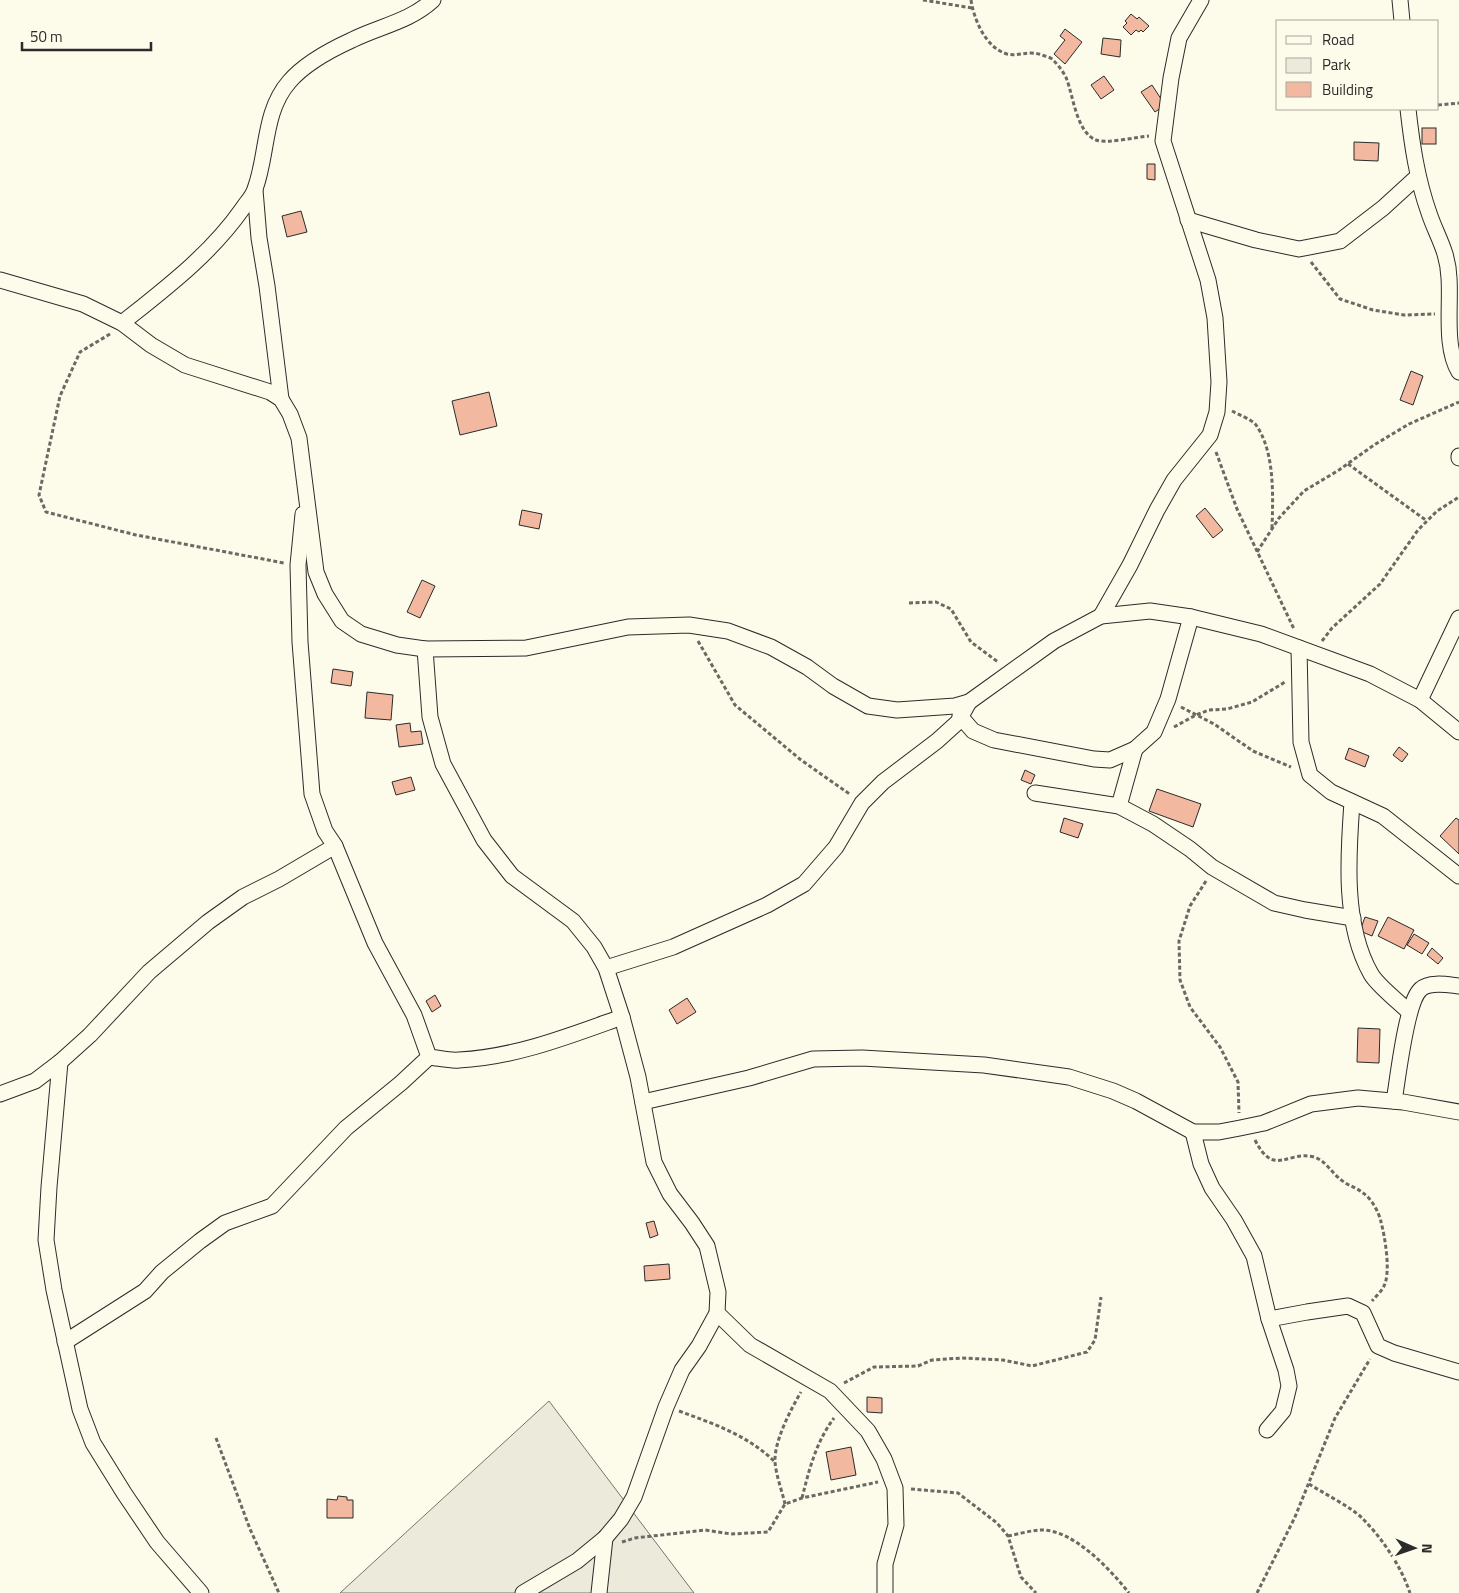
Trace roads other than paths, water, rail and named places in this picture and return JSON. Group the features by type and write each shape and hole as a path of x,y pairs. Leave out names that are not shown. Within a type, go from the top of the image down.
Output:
{"street":[{"path":"433,0 421,10 396,23 352,40 328,53 304,67 288,83 273,110 255,190 259,238 281,399 290,414 299,438 316,572 325,594 342,621 361,634 397,646 425,649 526,648 628,627 689,625 728,631 772,646 807,667 833,686 868,706 897,710 955,706 969,702 1054,641 1100,616 1150,611 1191,617 1262,634 1370,674 1420,700 1459,732"},
{"path":"1100,616 1130,565 1174,480 1210,434 1217,412 1219,382 1215,318 1208,280 1188,220 1173,166 1163,140 1171,78 1179,38 1201,0"},
{"path":"1400,0 1402,20"},
{"path":"1408,110 1418,176 1430,215 1445,250 1449,277 1451,349 1459,372"},
{"path":"1188,220 1256,240 1299,248 1340,241 1383,208 1418,176"},
{"path":"124,324 202,256 232,223 255,190"},
{"path":"0,280 84,304 124,324 151,345 185,365 270,392 281,399"},
{"path":"306,483 298,565 300,642 312,794 324,831 335,846 375,943 414,1015 429,1057"},
{"path":"960,716 973,731 994,740 1110,760 1135,749 1154,732 1168,699 1191,617"},
{"path":"1420,700 1459,618"},
{"path":"425,649 430,717 443,764 484,840 512,876 573,921 594,947 606,968 622,1017 638,1077 654,1162 670,1194 692,1222 707,1246 718,1292 717,1313 699,1346 682,1370 666,1407 634,1497 605,1543 599,1593"},
{"path":"1306,651 1298,674 1301,742 1310,775 1331,792 1383,816 1459,876"},
{"path":"606,968 673,947 767,905 804,884 836,847 862,803 883,782 937,741 958,722 969,702"},
{"path":"1119,806 1135,749"},
{"path":"1035,793 1119,806 1153,824 1190,848 1212,867 1274,903 1353,918"},
{"path":"1352,802 1348,856 1356,938 1372,975 1409,1012"},
{"path":"0,1094 35,1081 60,1062 90,1036 149,972 208,922 243,897 279,879 335,846"},
{"path":"1394,1101 1409,1012 1420,989 1447,984 1459,986"},
{"path":"429,1057 458,1061 508,1054 548,1044 622,1017"},
{"path":"66,1342 146,1291 162,1272 225,1223 272,1206 346,1128 401,1083 429,1057"},
{"path":"642,1102 749,1078 813,1059 862,1058 984,1065 1069,1077 1113,1091 1193,1132 1219,1132 1264,1123 1311,1104 1358,1098 1394,1101 1459,1112"},
{"path":"60,1062 46,1240 80,1408 93,1443 157,1542 200,1593"},
{"path":"1193,1132 1201,1164 1212,1188 1234,1220 1254,1256 1269,1319 1286,1370 1289,1386 1283,1411 1267,1430"},
{"path":"1269,1319 1348,1306 1363,1313 1378,1346 1394,1353 1459,1372"},
{"path":"717,1313 750,1345 830,1391 868,1431 884,1459 894,1484 896,1525 885,1564 885,1593"},
{"path":"523,1593 605,1543"}]}
